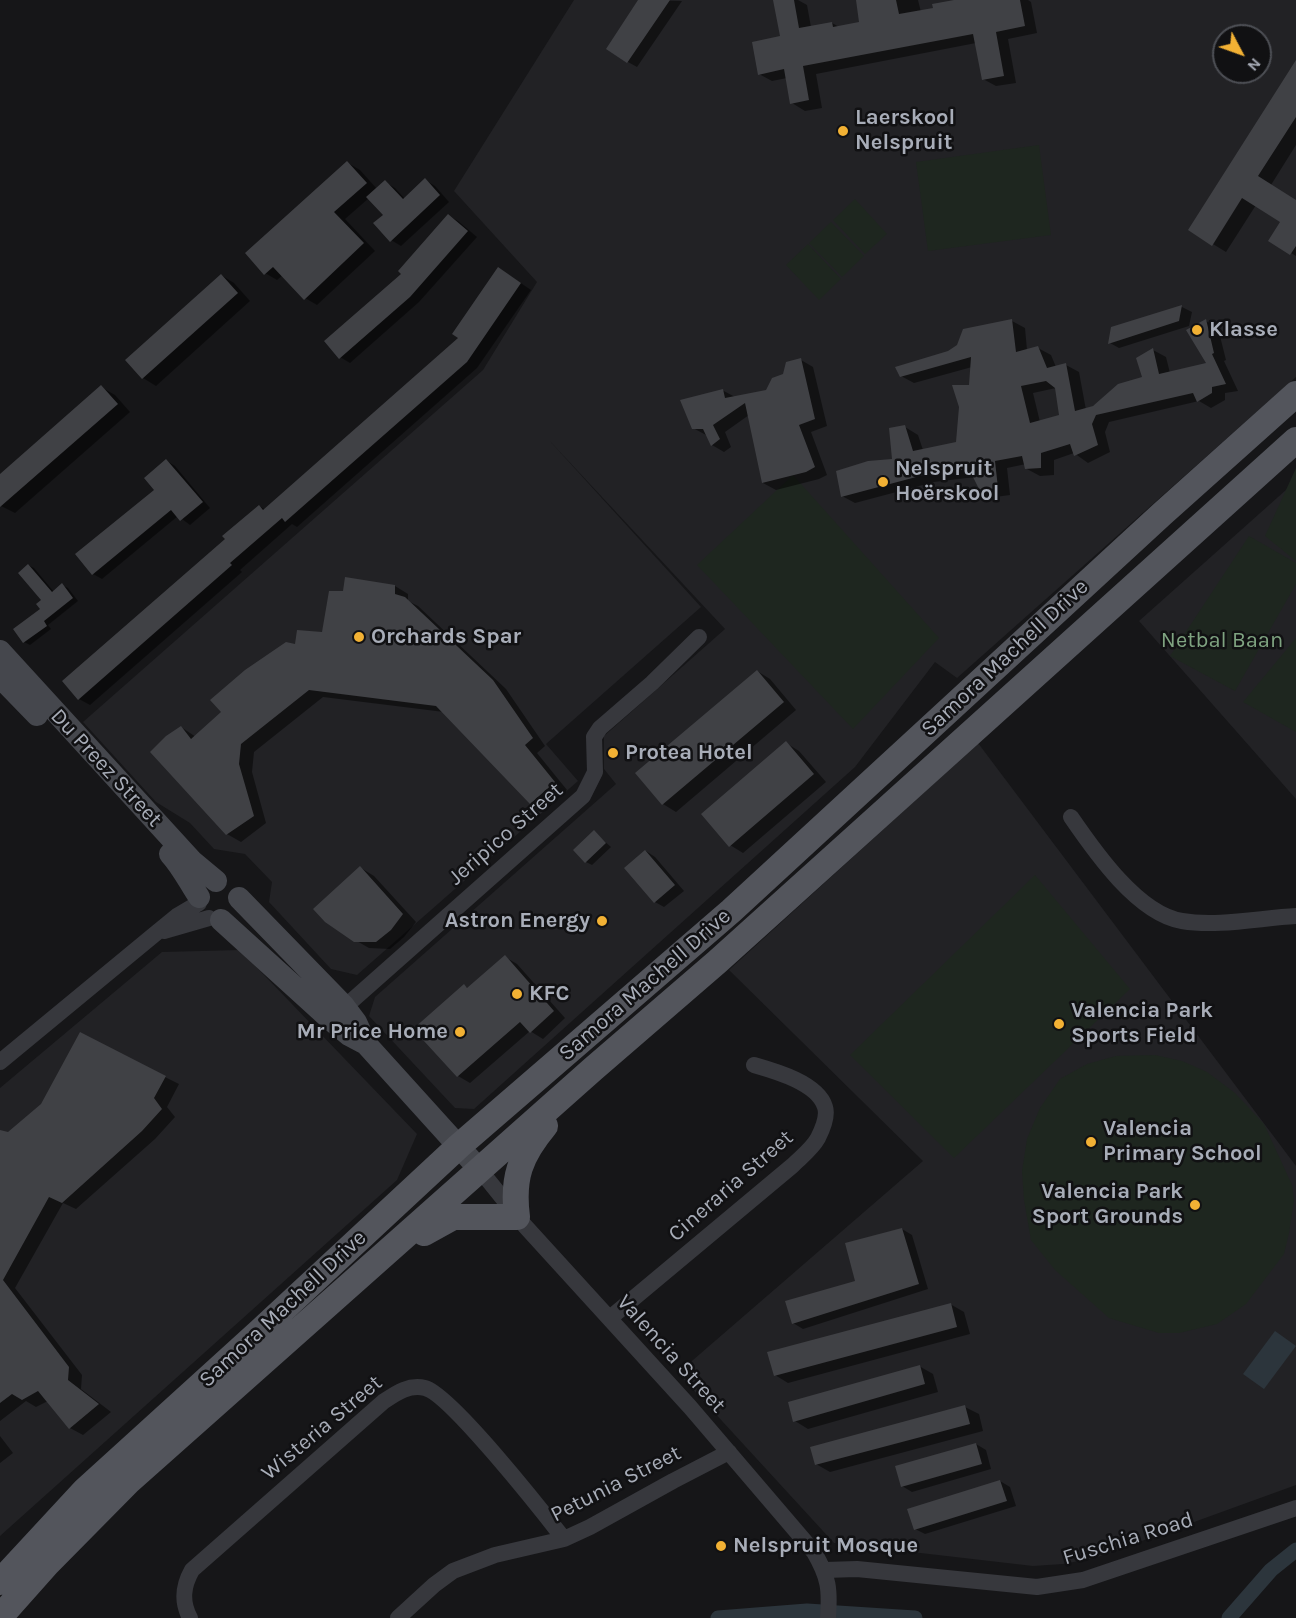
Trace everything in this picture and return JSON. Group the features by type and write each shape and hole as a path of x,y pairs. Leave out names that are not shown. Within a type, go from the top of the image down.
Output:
{"main road":[{"name":"Samora Machell Drive","path":"0,1581 85,1490 459,1146 731,911 1296,394"},
{"name":"Samora Machell Drive","path":"0,1617 47,1564 128,1482 593,1069 726,954 1296,440"},
{"path":"311,1319 430,1227 453,1217 518,1217 515,1200 517,1181 523,1157 529,1145 593,1069"}],"street":[{"name":"Jeripico Street","path":"338,1013 583,796 595,772 594,737 600,728 652,683 699,637"},
{"name":"Du Preez Street","path":"0,651 192,861 216,880"},
{"name":"Du Preez Street","path":"0,677 129,809 183,868 207,910 338,1013"},
{"path":"1071,817 1086,839 1131,893 1155,912 1180,921 1205,923 1296,916"},
{"path":"0,1062 155,934 207,910 232,915 239,898 232,885 216,880 205,886 207,910"},
{"name":"Du Preez Street","path":"239,898 338,1013 349,1035 366,1044 480,1170"},
{"name":"Cineraria Street","path":"610,1318 792,1166 818,1138 825,1120 825,1106 818,1096 804,1083 754,1065"},
{"name":"Valencia Street","path":"480,1170 518,1217 802,1536 825,1570"},
{"name":"Wisteria Street","path":"190,1618 183,1593 186,1580 192,1570 383,1402 400,1390 412,1387 424,1388 435,1393 451,1406 564,1539"},
{"name":"Petunia Street","path":"398,1618 453,1571 495,1555 564,1539 729,1452"},
{"name":"Fuschia Road","path":"825,1570 857,1569 1037,1587 1083,1580 1296,1508"},
{"path":"825,1570 829,1586 829,1610"}],"shaded area":[{"path":"574,0 1296,0 1296,377 957,678 935,662 855,767 474,1109 455,1108 369,1016 375,997 616,784 604,769 604,736 725,629 548,439 701,607 546,744 578,781 357,975 331,969 269,902 272,882 245,854 214,849 190,823 156,802 83,722 483,370 537,282 454,191"},
{"path":"1296,481 1296,799 1139,621"},
{"name":"Valencia Primary School","path":"978,743 1296,1166 1296,1485 1095,1558 1063,1564 1033,1566 834,1543 678,1373 923,1161 729,970"},
{"path":"240,950 417,1134 397,1180 0,1536 0,1088 162,952"},
{"path":"1275,1331 1296,1346 1264,1389 1243,1374"}],"green space":[{"path":"1039,145 1051,235 928,251 916,162"},
{"path":"855,199 887,234 865,254 833,220"},
{"path":"831,222 864,256 842,277 809,243"},
{"path":"808,244 841,279 819,300 786,265"},
{"path":"1296,468 1296,561 1265,536"},
{"path":"793,475 939,638 853,729 697,565"},
{"name":"Netbal Baan","path":"1249,536 1296,563 1296,584 1235,691 1170,656"},
{"path":"1296,638 1296,732 1243,702"},
{"path":"1035,875 1130,989 954,1158 850,1055"},
{"path":"1155,1055 1182,1061 1207,1072 1235,1093 1264,1124 1292,1185 1294,1200 1284,1254 1246,1304 1217,1324 1179,1333 1159,1333 1109,1318 1055,1270 1031,1240 1024,1200 1022,1171 1027,1139 1040,1108 1060,1079 1087,1064 1116,1056"}],"building":[{"path":"638,0 670,0 627,63 606,49"},
{"path":"773,0 794,0 799,28 832,22 833,27 859,22 856,0 896,0 899,14 933,8 932,4 954,0 1020,0 1025,26 996,32 1004,76 982,80 973,34 803,66 809,100 790,104 784,69 758,75 752,42 780,36"},
{"path":"1296,60 1296,117 1258,176 1296,200 1296,246 1290,255 1268,241 1280,222 1242,198 1212,246 1188,230"},
{"path":"347,161 367,183 334,212 364,243 304,300 273,267 264,275 245,253"},
{"path":"425,178 440,195 390,242 373,223 383,215 366,197 385,180 403,199"},
{"path":"448,214 468,231 410,297 339,359 324,341 401,274 398,271"},
{"path":"498,267 521,283 467,362 285,522 282,518 230,563 232,565 78,700 62,681 225,539 222,536 259,505 263,510 458,338 452,334"},
{"path":"221,274 238,293 142,379 125,360"},
{"path":"1182,305 1179,321 1108,344 1111,327"},
{"path":"1012,319 1016,352 1038,346 1047,368 1066,363 1075,411 1093,406 1118,384 1142,377 1136,358 1153,348 1159,374 1206,363 1186,330 1206,319 1214,353 1212,354 1226,384 1212,387 1212,393 1197,402 1193,393 1096,415 1092,424 1098,445 1074,456 1070,444 1041,453 1041,468 1025,469 1022,456 995,461 998,488 980,491 969,469 920,476 841,497 836,471 868,461 892,459 889,428 905,425 913,451 956,442 959,407 952,385 969,385 971,357 900,377 895,367 948,351 957,345 963,329","holes":["1046,381 1055,388 1059,415 1030,423 1021,386"]},
{"path":"801,358 815,419 799,425 815,467 806,472 762,483 745,403 713,425 720,439 711,446 703,429 692,429 680,400 723,389 725,398 766,390 772,378 783,374 786,362"},
{"path":"101,385 118,404 0,507 0,474"},
{"path":"166,459 203,502 180,521 171,510 92,575 75,554 154,490 144,478"},
{"path":"28,564 52,592 62,583 73,598 44,621 47,626 23,643 13,629 40,609 36,604 41,600 18,573"},
{"path":"345,577 395,585 395,594 405,597 493,680 533,738 525,745 555,782 530,804 436,706 309,690 241,744 239,764 254,816 226,835 150,752 166,736 181,726 191,739 221,712 210,700 245,670 286,642 295,644 297,630 322,632 329,591 343,591"},
{"path":"757,670 784,702 662,805 635,773"},
{"path":"786,741 814,774 729,847 701,814"},
{"path":"594,830 606,843 585,863 573,850"},
{"path":"645,850 675,885 654,903 624,868"},
{"path":"360,866 403,914 391,930 376,942 354,942 325,922 313,909"},
{"path":"505,955 554,1011 530,1033 520,1022 457,1077 413,1029 464,984 467,988"},
{"path":"80,1032 166,1076 154,1098 162,1109 142,1131 62,1203 49,1197 3,1280 69,1367 68,1380 99,1404 69,1429 38,1391 22,1400 12,1394 0,1403 0,1130 8,1132 41,1104"},
{"path":"902,1228 919,1284 792,1324 785,1301 855,1281 845,1243"},
{"path":"951,1303 957,1327 774,1376 767,1352"},
{"path":"920,1365 925,1384 793,1422 788,1402"},
{"path":"965,1405 970,1424 815,1465 810,1447"},
{"path":"976,1443 982,1464 901,1487 895,1466"},
{"path":"1000,1480 1007,1501 914,1530 907,1509"}],"waterway":[{"path":"1229,1618 1271,1570 1296,1550"},
{"path":"718,1618 807,1611 915,1618"}],"place":[{"name":"Laerskool Nelspruit","path":"843,131"},
{"name":"Klasse","path":"1197,330"},
{"name":"Nelspruit Hoërskool","path":"883,482"},
{"name":"Orchards Spar","path":"359,637"},
{"name":"Protea Hotel","path":"613,753"},
{"name":"Astron Energy","path":"602,921"},
{"name":"KFC","path":"517,994"},
{"name":"Valencia Park Sports Field","path":"1059,1024"},
{"name":"Mr Price Home","path":"460,1032"},
{"name":"Valencia Primary School","path":"1091,1142"},
{"name":"Valencia Park Sport Grounds","path":"1195,1205"},
{"name":"Nelspruit Mosque","path":"721,1546"}]}
